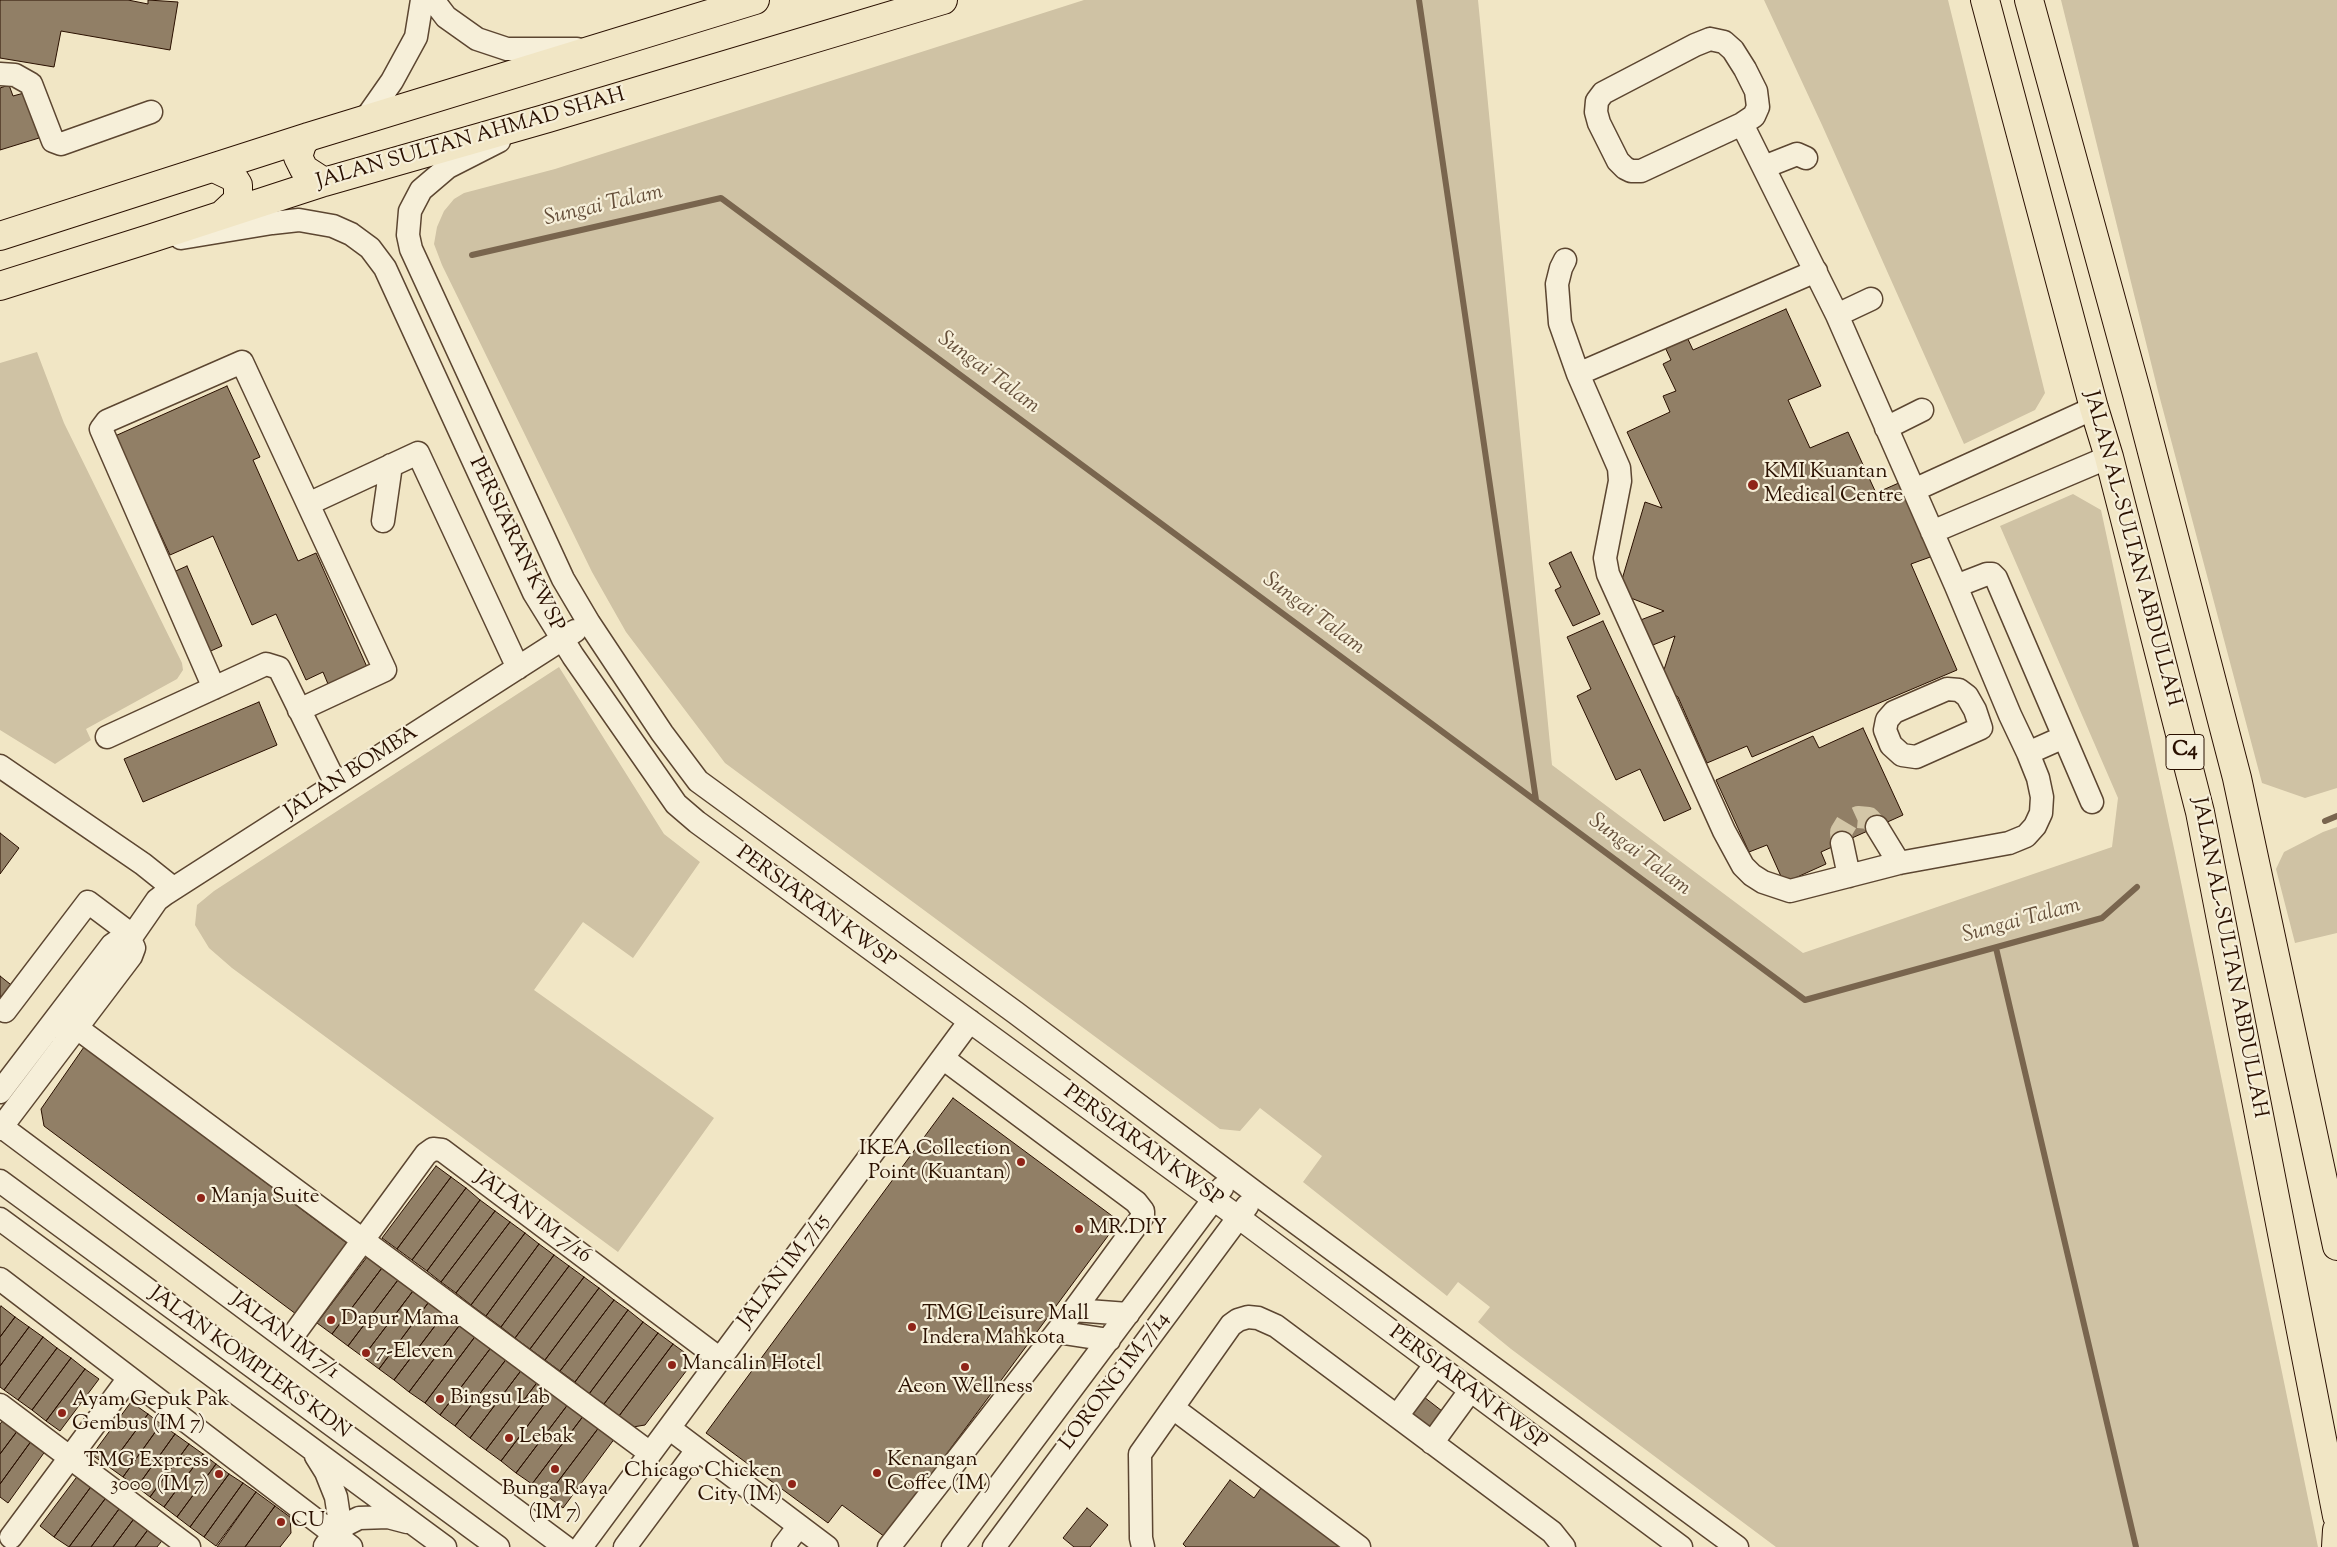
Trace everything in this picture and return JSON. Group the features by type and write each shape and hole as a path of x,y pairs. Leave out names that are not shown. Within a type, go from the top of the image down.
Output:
{"main road":[{"path":"0,236 308,136 364,121 590,49 755,0"},
{"name":"JALAN SULTAN AHMAD SHAH","path":"0,286 324,182 548,118 943,0"},
{"name":"JALAN AL-SULTAN ABDULLAH","path":"1985,0 2094,408 2109,457 2200,812 2337,1516"},
{"name":"JALAN AL-SULTAN ABDULLAH","path":"2030,0 2137,394 2237,778 2333,1211 2337,1246"},
{"path":"308,136 302,144 298,157 304,169 324,182"},
{"path":"214,168 233,177 238,185 238,200 222,214"},
{"path":"2336,1547 2337,1530"}],"street":[{"path":"364,121 392,81 416,37 422,0"},
{"path":"433,0 446,17 477,39 507,50 590,49"},
{"path":"1710,40 1724,42 1733,50 1756,91 1758,107 1754,116 1742,124 1641,171 1631,171 1618,161 1599,122 1596,112 1597,101 1603,93 1695,45 1710,40"},
{"path":"0,74 15,74 31,84 53,141 61,144 151,112"},
{"name":"PERSIARAN KWSP","path":"548,118 467,156 437,175 421,190 410,211 408,235 415,262 547,547 589,623 662,733 698,782 1016,1013 1257,1194 1736,1547"},
{"path":"1565,260 1557,284 1560,323 1578,374 1619,468 1620,481 1605,558 1608,574 1734,852 1752,875 1769,885 1790,891 1899,863 2009,843 2026,836 2035,826 2041,813 2042,797 2038,778 1837,315 1742,124"},
{"path":"1764,167 1797,154 1806,158"},
{"name":"PERSIARAN KWSP","path":"115,250 272,222 299,220 333,226 351,234 370,248 385,268 530,585 562,639 676,804 1214,1199 1640,1517 1668,1543"},
{"path":"1578,374 1816,271"},
{"path":"1837,315 1871,299"},
{"path":"214,688 101,429 107,421 242,362 385,670 298,710"},
{"path":"1914,490 2094,408"},
{"path":"1886,428 1922,410"},
{"path":"308,504 418,453 518,668"},
{"path":"1932,532 2109,457"},
{"path":"383,521 392,466"},
{"path":"1956,586 1987,574 1992,574 1996,578 2092,802"},
{"name":"JALAN BOMBA","path":"1,1128 131,956 134,948 131,937 158,900 173,888 589,623"},
{"path":"107,737 266,664 280,668 298,710 336,784"},
{"path":"1981,728 2010,715"},
{"path":"2028,753 2064,737"},
{"path":"0,766 143,864 173,888"},
{"path":"1877,826 1899,863"},
{"path":"1842,843 1850,876"},
{"path":"5,1011 88,902 131,937"},
{"path":"3,1083 112,945 122,938 131,937"},
{"path":"997,1040 1016,1013"},
{"name":"JALAN IM 7/15","path":"581,1547 944,1059 970,1021"},
{"path":"77,1028 364,1239 650,1453"},
{"path":"892,1545 1141,1221 1143,1211 1136,1202 944,1059"},
{"name":"JALAN IM 7/1","path":"1,1128 565,1547"},
{"name":"JALAN IM 7/16","path":"364,1239 426,1154 433,1150 442,1150 720,1359"},
{"name":"LORONG IM 7/14","path":"953,1547 1232,1175"},
{"name":"JALAN KOMPLEKS KDN","path":"0,1181 498,1547"},
{"name":"LORONG IM 7/14","path":"994,1547 1257,1194"},
{"name":"JALAN KOMPLEKS KDN","path":"0,1219 445,1547"},
{"path":"289,1341 364,1239"},
{"path":"0,1279 130,1378 336,1543"},
{"path":"1074,1310 1128,1314"},
{"path":"1143,1547 1141,1538 1140,1454 1231,1325 1238,1320 1248,1317 1258,1318 1276,1326 1552,1532 1564,1547"},
{"path":"1057,1332 1109,1340"},
{"path":"1397,1416 1435,1365"},
{"path":"12,1538 130,1378"},
{"path":"1432,1443 1470,1391"},
{"path":"0,1405 189,1547"},
{"path":"1173,1408 1359,1547"},
{"path":"669,1428 827,1547"},
{"path":"311,1449 326,1472 336,1497 339,1517 336,1543"},
{"path":"625,1547 697,1450"},
{"path":"1640,1517 1659,1490"},
{"path":"336,1543 347,1524 372,1517 388,1517 415,1524"},
{"path":"784,1547 799,1526"}],"shaded area":[{"path":"1084,0 1478,0 1552,765 1803,953 2112,847 2118,798 2000,526 2073,494 2101,510 2175,853 2318,1547 1776,1547 1511,1349 1478,1322 1490,1307 1458,1282 1447,1296 1303,1182 1322,1156 1260,1108 1240,1131 1220,1129 725,763 626,632 592,572 442,265 434,244 437,227 444,211 454,199 464,193 555,169"},
{"path":"1764,0 1948,0 2045,393 2035,410 1964,444 1822,125"},
{"path":"2061,0 2337,0 2337,788 2305,798 2262,783 2158,391"},
{"path":"37,352 64,423 182,663 183,670 177,679 86,729 91,740 55,764 0,730 0,363"},
{"path":"559,667 664,834 700,862 633,958 583,922 534,990 714,1118 618,1252 232,968 209,948 195,925 197,905 214,891"},
{"path":"2337,827 2337,933 2295,943 2276,869 2284,852"}],"building":[{"path":"0,0 128,0 148,4 148,0 178,2 170,50 61,31 54,67 0,58"},
{"path":"9,85 13,96 24,93 43,129 37,131 39,138 0,150 0,88"},
{"name":"KMI Kuantan Medical Centre","path":"1786,309 1821,386 1788,400 1810,448 1848,432 1876,493 1901,482 1933,556 1911,564 1957,670 1752,757 1747,746 1707,763 1678,697 1659,685 1675,636 1648,647 1638,621 1664,611 1618,593 1645,502 1662,508 1627,432 1670,412 1663,396 1676,391 1663,364 1671,360 1664,345 1686,335 1693,350"},
{"path":"227,386 260,457 253,460 298,561 316,553 367,667 328,684 323,672 306,680 276,614 252,625 213,536 170,555 115,436"},
{"path":"1571,552 1600,614 1573,626 1555,590 1561,587 1549,563"},
{"path":"187,566 222,646 204,654 169,574"},
{"path":"1603,621 1691,809 1664,821 1640,769 1616,780 1577,696 1591,689 1567,637"},
{"path":"259,702 277,745 143,802 124,759"},
{"path":"1863,728 1903,815 1821,852 1826,864 1784,883 1767,845 1749,852 1716,780 1813,736 1819,748"},
{"path":"0,833 19,848 0,874"},
{"path":"0,976 15,988 5,1000 0,996"},
{"path":"84,1047 352,1247 300,1317 44,1126 41,1109"},
{"name":"TMG Leisure Mall Indera Mahkota","path":"953,1098 1119,1221 885,1537 842,1505 828,1523 706,1433"},
{"path":"436,1166 451,1177 397,1249 382,1238"},
{"path":"451,1177 466,1188 412,1260 397,1249"},
{"path":"466,1188 480,1200 427,1271 412,1260"},
{"path":"480,1200 495,1211 441,1282 427,1271"},
{"path":"495,1211 510,1222 456,1293 441,1282"},
{"path":"510,1222 525,1233 471,1305 456,1293"},
{"path":"525,1233 539,1244 486,1316 471,1305"},
{"path":"539,1244 554,1255 501,1327 486,1316"},
{"path":"373,1249 388,1260 332,1334 317,1323"},
{"path":"554,1255 569,1266 515,1338 501,1327"},
{"path":"388,1260 404,1272 348,1346 332,1334"},
{"path":"569,1266 584,1277 530,1349 515,1338"},
{"path":"404,1272 419,1283 363,1357 348,1346"},
{"path":"584,1277 599,1288 545,1360 530,1349"},
{"path":"419,1283 434,1295 379,1369 363,1357"},
{"path":"599,1288 614,1300 560,1371 545,1360"},
{"path":"434,1295 450,1306 394,1380 379,1369"},
{"path":"614,1300 628,1310 575,1382 560,1371"},
{"path":"1,1306 15,1317 0,1337 0,1308"},
{"path":"450,1306 465,1318 409,1392 394,1380"},
{"path":"628,1310 643,1322 589,1394 575,1382"},
{"path":"15,1317 29,1327 0,1366 0,1337"},
{"path":"465,1318 480,1330 425,1403 409,1392"},
{"path":"643,1322 658,1333 604,1404 589,1394"},
{"path":"29,1327 43,1337 4,1390 0,1387 0,1366"},
{"path":"480,1330 496,1341 440,1415 425,1403"},
{"path":"658,1333 673,1344 619,1416 604,1404"},
{"path":"43,1337 57,1348 18,1400 4,1390"},
{"path":"496,1341 511,1353 455,1426 440,1415"},
{"path":"673,1344 688,1355 690,1366 645,1425 633,1427 619,1416"},
{"path":"57,1348 71,1358 32,1410 18,1400"},
{"path":"511,1353 526,1364 470,1438 455,1426"},
{"path":"71,1358 85,1369 46,1421 32,1410"},
{"path":"526,1364 542,1376 486,1450 470,1438"},
{"path":"85,1369 99,1379 60,1431 46,1421"},
{"path":"542,1376 557,1387 501,1461 486,1450"},
{"path":"557,1387 572,1399 516,1473 501,1461"},
{"path":"1424,1397 1442,1411 1428,1429 1410,1415"},
{"path":"572,1399 587,1411 532,1484 516,1473"},
{"path":"131,1402 148,1414 109,1467 92,1455"},
{"path":"587,1411 603,1422 547,1496 532,1484"},
{"path":"148,1414 161,1424 123,1477 109,1467"},
{"path":"4,1419 18,1430 0,1454 0,1424"},
{"path":"603,1422 618,1434 563,1508 547,1496"},
{"path":"161,1424 175,1434 137,1487 123,1477"},
{"path":"18,1430 32,1440 0,1484 0,1454"},
{"path":"175,1434 189,1444 150,1497 137,1487"},
{"path":"32,1440 46,1450 8,1503 0,1497 0,1484"},
{"path":"189,1444 203,1454 164,1507 150,1497"},
{"path":"203,1454 216,1464 177,1517 164,1507"},
{"path":"216,1464 229,1474 190,1527 177,1517"},
{"path":"79,1474 93,1484 54,1537 40,1526"},
{"path":"229,1474 243,1483 204,1537 190,1527"},
{"path":"1230,1480 1254,1498 1266,1481 1354,1547 1186,1547 1183,1544"},
{"path":"243,1483 256,1492 216,1546 204,1537"},
{"path":"93,1484 108,1495 69,1547 54,1537"},
{"path":"256,1492 275,1506 245,1547 217,1547"},
{"path":"108,1495 122,1505 91,1547 69,1547"},
{"path":"122,1505 136,1516 113,1547 91,1547"},
{"path":"275,1506 290,1517 291,1533 280,1547 245,1547"},
{"path":"1087,1508 1108,1525 1090,1547 1074,1547 1063,1538"},
{"path":"136,1516 150,1527 135,1547 113,1547"},
{"path":"150,1527 165,1537 157,1547 135,1547"}],"waterway":[{"path":"1419,0 1536,800"},
{"name":"Sungai Talam","path":"472,255 721,198 1805,1000 2102,918 2137,887"},
{"name":"Sungai Talam","path":"2325,821 2337,816"},
{"path":"1996,948 2136,1547"}],"tunnel":[{"path":"1842,843 1841,832 1847,822 1858,817 1869,818 1877,827"}],"place":[{"name":"KMI Kuantan Medical Centre","path":"1753,485"},
{"name":"IKEA Collection Point (Kuantan)","path":"1021,1162"},
{"name":"Manja Suite","path":"201,1198"},
{"name":"MR.DIY","path":"1079,1229"},
{"name":"Dapur Mama","path":"331,1320"},
{"name":"TMG Leisure Mall Indera Mahkota","path":"912,1327"},
{"name":"7-Eleven","path":"366,1353"},
{"name":"Mancalin Hotel","path":"672,1365"},
{"name":"Aeon Wellness","path":"965,1367"},
{"name":"Bingsu Lab","path":"440,1399"},
{"name":"Ayam Gepuk Pak Gembus (IM 7)","path":"62,1413"},
{"name":"Lebak","path":"509,1438"},
{"name":"Bunga Raya (IM 7)","path":"555,1469"},
{"name":"Kenangan Coffee (IM)","path":"877,1473"},
{"name":"TMG Express 3000 (IM 7)","path":"219,1474"},
{"name":"Chicago Chicken City (IM)","path":"792,1484"},
{"name":"CU","path":"281,1522"}]}
